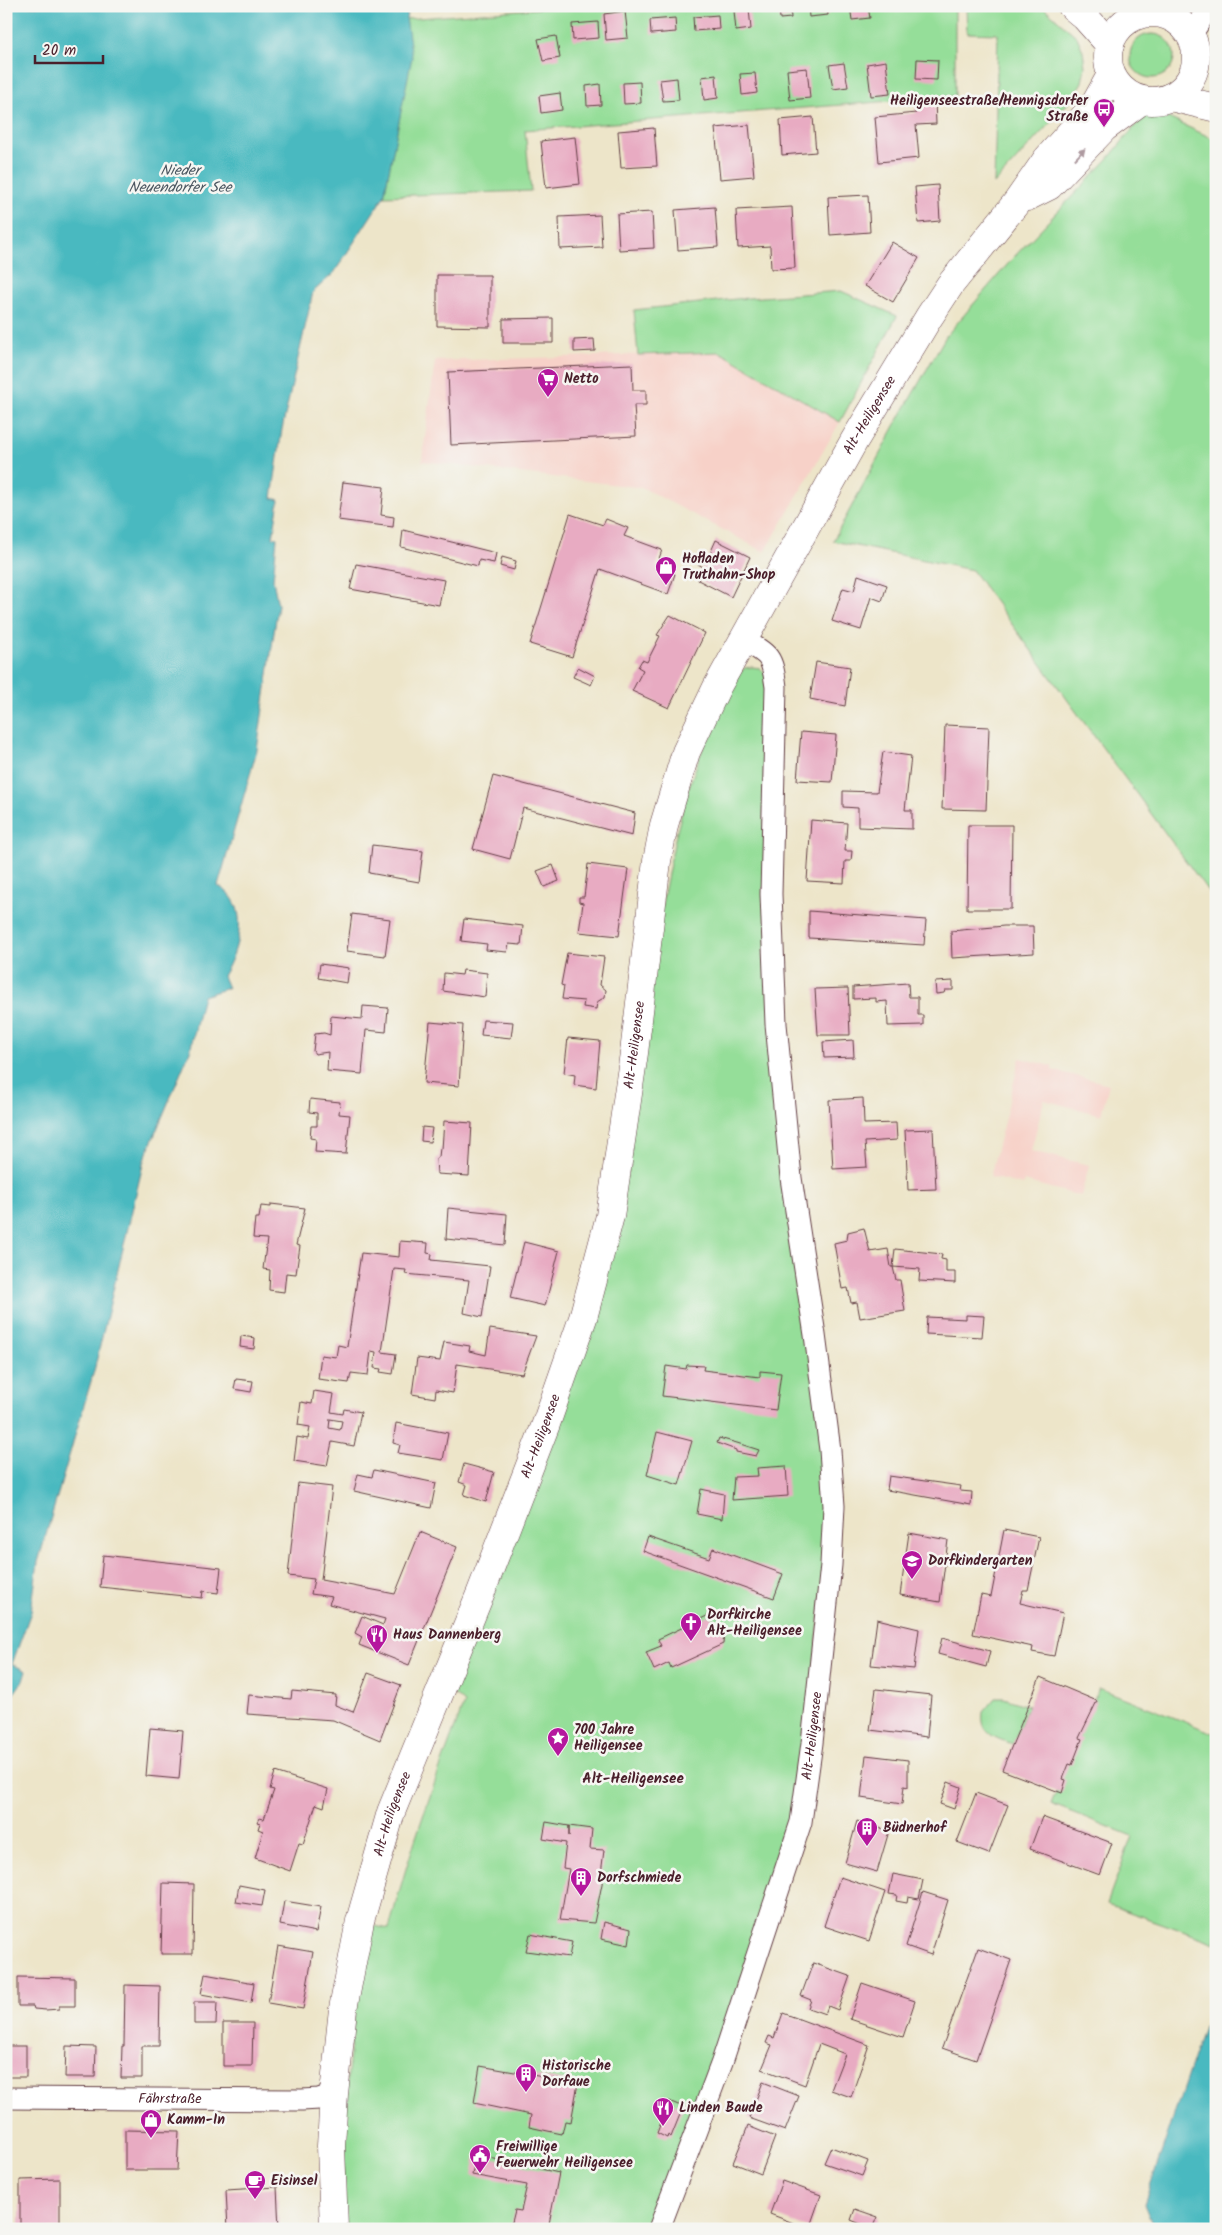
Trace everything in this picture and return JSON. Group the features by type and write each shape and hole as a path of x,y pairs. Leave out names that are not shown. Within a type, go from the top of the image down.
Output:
{"main road":[{"path":"1072,6 1085,17 1110,45"},
{"path":"1130,10 1172,11 1187,28 1201,57 1190,79 1170,97 1156,101 1142,100 1125,92 1111,75 1108,60 1112,37 1130,10"},
{"name":"Alt-Heiligensee","path":"334,2229 331,2146 334,2094 343,2010 354,1952 391,1812 481,1592 546,1424 583,1318 610,1216 630,1081 657,861 664,825 686,752 706,708 868,416 929,317 950,285 1017,202 1047,158 1094,106 1111,75"},
{"path":"1170,97 1216,108"},
{"path":"1017,202 1049,186 1104,128 1142,100"}],"street":[{"path":"1201,57 1210,6"},
{"name":"Alt-Heiligensee","path":"659,2229 722,2062 801,1822 812,1743 832,1548 834,1506 830,1450 791,1178 776,1024 771,894 776,687 773,663 762,651 743,640"},
{"name":"Fährstraße","path":"6,2098 302,2100 319,2099 334,2094"}],"shaded area":[{"path":"720,352 840,422 765,552 643,488 422,461 435,361"},
{"path":"1020,1058 1052,1066 1052,1070 1109,1084 1101,1115 1044,1100 1031,1151 1089,1165 1081,1196 1024,1181 1023,1185 990,1177"}],"green space":[{"path":"379,6 406,19 572,6 955,6 955,96 525,130 531,191 384,196 397,130"},
{"path":"966,6 1042,6 1077,37 1083,51 1085,67 1082,82 1072,99 994,184 998,34 967,33"},
{"path":"1156,34 1168,40 1173,47 1173,65 1168,72 1161,77 1148,78 1140,75 1133,68 1130,52 1133,44 1140,37"},
{"path":"1149,109 1216,140 1216,902 972,570 833,541 946,336 1013,258 1108,159"},
{"path":"841,291 897,316 840,422 720,352 638,355 634,310 736,299"},
{"path":"745,668 760,668 766,674 764,833 830,1517 798,1815 653,2229 343,2229 343,2120 357,1988 370,1925 389,1929 414,1843 464,1703 451,1692 556,1431 675,839 687,792 705,742 737,674"},
{"path":"1099,1688 1216,1734 1216,1943 1107,1904 1132,1836 1051,1804"},
{"path":"995,1698 1004,1698 1028,1706 1013,1744 1000,1740 990,1734 984,1725 983,1712"}],"water":[{"name":"Nieder Neuendorfer See","path":"6,6 410,6 406,18 412,57 384,196 334,273 313,292 282,429 272,498 279,500 273,537 277,538 273,580 278,605 257,750 218,886 229,894 239,915 239,928 234,953 223,976 228,988 203,996 190,1051 144,1160 94,1371 38,1562 31,1612 12,1664 26,1671 23,1681 6,1704"},
{"path":"1216,1991 1216,2229 1154,2229 1144,2204"}],"building":[{"path":"779,6 790,6 791,18 780,19"},
{"path":"808,6 827,6 828,15 809,17"},
{"path":"850,6 868,6 870,18 852,20"},
{"path":"749,9 751,29 736,31 734,11"},
{"path":"625,11 628,38 606,40 604,14"},
{"path":"718,15 719,29 694,31 693,17"},
{"path":"675,18 676,32 651,34 650,20"},
{"path":"598,22 599,38 573,40 572,24"},
{"path":"556,36 560,58 543,61 538,39"},
{"path":"917,59 938,60 937,80 916,79"},
{"path":"886,61 890,94 871,96 867,64"},
{"path":"844,63 848,87 833,89 829,65"},
{"path":"807,68 810,98 790,100 787,70"},
{"path":"755,73 757,93 742,95 740,74"},
{"path":"716,75 718,98 704,100 702,77"},
{"path":"677,78 679,100 663,101 660,80"},
{"path":"640,82 641,103 624,104 623,83"},
{"path":"600,84 601,105 587,106 586,86"},
{"path":"560,93 562,110 541,113 539,96"},
{"path":"935,100 936,124 916,125 919,158 879,162 875,117 916,113 915,101"},
{"path":"813,117 816,152 782,155 780,120"},
{"path":"749,125 754,176 720,179 715,128"},
{"path":"654,128 657,166 621,168 618,131"},
{"path":"575,137 580,184 546,188 541,141"},
{"path":"938,185 940,221 918,223 915,187"},
{"path":"868,195 870,232 830,235 828,197"},
{"path":"715,207 718,247 678,250 675,210"},
{"path":"792,207 795,268 771,269 770,246 738,248 736,210"},
{"path":"652,212 654,248 619,250 617,214"},
{"path":"600,215 602,247 560,249 559,217"},
{"path":"892,242 919,258 893,302 865,286"},
{"path":"437,275 490,275 490,327 437,326"},
{"path":"553,318 553,343 503,343 503,319"},
{"path":"594,339 595,351 574,352 574,340"},
{"name":"Netto","path":"632,364 633,390 646,390 646,405 634,405 636,436 451,445 448,372"},
{"path":"343,482 384,487 381,515 394,517 393,527 338,520"},
{"path":"570,514 603,525 606,519 628,528 624,536 662,550 656,567 675,574 668,594 600,569 572,657 530,644"},
{"path":"403,530 496,553 494,563 479,560 478,566 401,547"},
{"path":"716,540 750,557 731,597 698,580 703,567 698,564 703,556 708,558"},
{"path":"502,557 516,561 514,570 500,566"},
{"path":"356,564 444,580 439,605 350,589"},
{"path":"858,575 887,585 882,601 871,597 861,630 832,621 843,588 854,591"},
{"path":"670,615 705,633 669,708 632,691 643,670 638,667 642,660 647,662 660,636 657,635"},
{"path":"816,662 850,667 845,706 810,699"},
{"path":"578,667 595,676 591,685 573,677"},
{"path":"945,725 989,727 986,810 942,809"},
{"path":"801,732 836,735 832,782 797,780"},
{"path":"883,752 911,756 905,810 912,810 912,829 858,827 858,808 843,807 843,791 877,792"},
{"path":"493,776 635,813 632,836 523,808 510,859 473,849"},
{"path":"811,820 847,823 845,851 852,851 851,861 845,861 844,883 807,881"},
{"path":"968,825 1012,825 1011,909 967,909"},
{"path":"372,845 423,851 419,882 369,873"},
{"path":"588,864 628,869 619,936 579,932 583,903 579,902 579,897 584,897"},
{"path":"553,865 559,881 544,887 537,871"},
{"path":"809,911 926,920 924,945 809,938"},
{"path":"352,914 390,919 385,956 347,951"},
{"path":"464,919 523,926 521,945 509,944 507,952 486,950 487,944 461,941"},
{"path":"1004,926 1033,926 1034,953 952,958 951,931"},
{"path":"567,953 604,957 600,985 606,990 605,997 597,1002 596,1009 583,1007 584,1001 562,999 564,986 561,985"},
{"path":"320,964 349,968 347,983 318,978"},
{"path":"463,970 487,973 485,997 443,991 444,973 462,975"},
{"path":"953,981 953,990 945,990 944,993 936,994 935,982"},
{"path":"908,983 909,997 918,997 918,1015 923,1015 923,1025 888,1026 887,1001 876,1002 876,998 853,999 853,987"},
{"path":"848,988 850,1035 818,1035 815,989"},
{"path":"363,1006 388,1008 386,1032 366,1030 362,1074 327,1071 328,1052 315,1054 313,1051 315,1034 324,1033 330,1035 331,1016 362,1019"},
{"path":"483,1020 513,1022 511,1038 481,1035"},
{"path":"430,1022 463,1025 459,1086 424,1083"},
{"path":"568,1038 600,1041 596,1088 574,1085 575,1075 564,1073"},
{"path":"853,1040 854,1057 824,1058 823,1042"},
{"path":"863,1098 864,1124 896,1123 897,1140 865,1142 867,1167 833,1169 829,1100"},
{"path":"310,1099 340,1102 339,1114 350,1115 346,1154 315,1152 316,1139 310,1138 311,1126 317,1126 317,1113 309,1112"},
{"path":"444,1121 472,1123 469,1176 437,1174 436,1159 439,1157 440,1148 442,1149"},
{"path":"422,1127 432,1128 430,1142 421,1141"},
{"path":"933,1129 936,1189 908,1190 905,1130"},
{"path":"271,1204 305,1208 296,1245 300,1246 296,1274 286,1273 284,1292 269,1290 270,1270 263,1269 267,1239 253,1238 255,1218 259,1218 261,1206 271,1207"},
{"path":"448,1208 507,1214 505,1245 446,1239"},
{"path":"864,1228 870,1252 888,1249 891,1267 893,1267 896,1280 900,1280 905,1311 860,1318 857,1302 851,1303 848,1288 842,1289 834,1243 847,1240 848,1232"},
{"path":"400,1241 428,1243 427,1253 432,1254 431,1260 490,1266 482,1317 464,1313 469,1280 405,1274 406,1270 394,1269 382,1352 396,1354 393,1374 380,1372 381,1369 374,1368 376,1352 371,1351 368,1375 351,1373 349,1383 318,1379 321,1355 336,1357 338,1345 347,1347 361,1253 399,1257"},
{"path":"524,1242 559,1251 545,1306 510,1298"},
{"path":"895,1249 942,1254 941,1259 946,1260 946,1272 955,1272 955,1283 919,1281 920,1269 893,1267"},
{"path":"966,1315 984,1316 982,1337 926,1334 927,1317 966,1319"},
{"path":"490,1329 536,1336 522,1374 457,1364 453,1393 436,1390 435,1398 412,1394 417,1358 440,1361 444,1342 470,1346 469,1351 486,1355"},
{"path":"241,1336 255,1338 254,1349 240,1347"},
{"path":"687,1365 704,1366 703,1370 760,1377 760,1371 781,1373 776,1410 662,1396 666,1366 686,1369"},
{"path":"236,1379 253,1381 251,1392 234,1389"},
{"path":"314,1391 334,1394 331,1412 343,1414 344,1409 361,1412 354,1446 332,1442 327,1466 294,1461 297,1437 308,1439 310,1427 298,1425 301,1402 312,1404","holes":["330,1419 342,1421 340,1430 329,1428"]},
{"path":"396,1423 448,1433 443,1460 398,1453 400,1445 393,1443"},
{"path":"657,1432 692,1441 679,1485 647,1475"},
{"path":"719,1438 759,1450 756,1456 736,1452 736,1450 717,1443"},
{"path":"464,1464 494,1472 486,1502 464,1495 467,1485 459,1482"},
{"path":"786,1466 788,1496 732,1500 734,1477 758,1476 757,1468"},
{"path":"374,1470 436,1483 431,1508 354,1491 358,1474 372,1477"},
{"path":"889,1476 961,1486 960,1491 972,1492 971,1505 887,1490"},
{"path":"298,1483 332,1487 321,1580 395,1594 420,1532 457,1547 409,1665 359,1645 362,1637 355,1633 362,1616 383,1625 385,1619 329,1604 332,1597 311,1594 314,1579 288,1576"},
{"path":"701,1489 724,1494 722,1519 697,1514"},
{"path":"1004,1530 1039,1537 1028,1590 1023,1590 1020,1603 1063,1613 1054,1656 1032,1652 1033,1647 973,1634 981,1595 991,1597"},
{"path":"909,1533 948,1540 940,1602 900,1595"},
{"path":"648,1537 709,1558 713,1548 783,1574 774,1598 643,1551"},
{"path":"103,1555 221,1568 218,1593 203,1591 202,1598 100,1587"},
{"name":"Dorfkirche Alt-Heiligensee","path":"709,1615 719,1622 724,1633 723,1644 671,1668 669,1663 654,1670 646,1652 661,1646 658,1639"},
{"path":"877,1619 919,1629 914,1669 871,1665"},
{"path":"942,1638 990,1651 986,1667 938,1654"},
{"path":"368,1673 401,1685 380,1740 333,1720 247,1714 249,1695 291,1699 292,1691 336,1695 335,1705 353,1712"},
{"path":"1040,1677 1097,1701 1079,1738 1082,1739 1072,1765 1069,1764 1063,1779 1066,1780 1062,1793 1002,1770"},
{"path":"876,1689 931,1695 927,1737 870,1730"},
{"path":"150,1728 183,1731 179,1779 146,1776"},
{"path":"866,1755 908,1760 908,1787 904,1786 902,1804 861,1798"},
{"path":"275,1772 328,1789 324,1807 316,1804 303,1844 299,1843 290,1871 255,1858 263,1831 258,1829 260,1823 257,1822 259,1818 264,1819 274,1790 270,1789"},
{"path":"948,1782 961,1787 954,1809 940,1804"},
{"path":"976,1793 1008,1805 989,1854 957,1842"},
{"path":"1042,1817 1112,1843 1100,1875 1030,1849"},
{"name":"Büdnerhof","path":"857,1821 889,1831 877,1872 845,1863"},
{"path":"546,1822 592,1829 590,1849 604,1850 601,1874 604,1874 594,1923 560,1920 569,1869 563,1868 566,1843 543,1839"},
{"path":"893,1874 923,1880 919,1899 908,1897 907,1903 896,1901 897,1895 889,1894"},
{"path":"840,1877 885,1892 869,1941 824,1926"},
{"path":"163,1883 194,1884 193,1954 161,1954"},
{"path":"239,1885 265,1890 262,1906 236,1902"},
{"path":"923,1892 948,1900 931,1955 906,1946"},
{"path":"284,1901 321,1907 316,1932 280,1925"},
{"path":"604,1922 631,1929 629,1945 601,1939"},
{"path":"530,1934 572,1942 569,1957 526,1951"},
{"path":"278,1946 313,1952 303,2009 268,2003"},
{"path":"978,1948 1011,1960 976,2060 942,2048"},
{"path":"813,1963 850,1976 838,2010 828,2006 825,2014 808,2008 811,2000 801,1996"},
{"path":"205,1974 254,1983 251,2003 201,1994"},
{"path":"18,1977 75,1978 75,2006 59,2006 59,2009 46,2010 34,2009 33,2006 18,2006"},
{"path":"862,1983 915,2001 903,2037 850,2019"},
{"path":"125,1985 160,1986 159,2046 142,2046 142,2078 121,2078 122,2046 124,2046"},
{"path":"194,2002 217,2002 216,2024 194,2024"},
{"path":"783,2013 869,2045 851,2097 831,2090 845,2054 819,2044 805,2085 762,2069 772,2045 766,2043 769,2036 774,2038"},
{"path":"223,2023 253,2023 252,2066 223,2066"},
{"path":"6,2046 26,2046 26,2077 6,2077"},
{"path":"66,2046 96,2047 95,2077 65,2077"},
{"name":"Historische Dorfaue","path":"480,2066 578,2083 571,2122 565,2121 562,2134 529,2127 531,2115 474,2103"},
{"path":"763,2082 799,2096 785,2131 749,2118"},
{"path":"669,2101 683,2107 671,2137 668,2135 667,2138 657,2133"},
{"path":"748,2126 775,2137 761,2174 733,2163"},
{"path":"125,2130 179,2131 177,2170 125,2170"},
{"path":"831,2147 868,2161 862,2176 824,2163"},
{"path":"476,2155 559,2173 548,2229 525,2229 511,2226 515,2210 521,2211 527,2185 472,2175"},
{"path":"60,2179 60,2229 20,2229 20,2180"},
{"path":"782,2181 821,2195 809,2229 770,2214"},
{"path":"277,2187 279,2229 228,2229 226,2190"},
{"path":"855,2209 878,2217 873,2229 851,2220"}],"place":[{"name":"Heiligenseestraße/Hennigsdorfer Straße","path":"1104,128"},
{"name":"Netto","path":"548,398"},
{"name":"Hofladen Truthahn-Shop","path":"666,586"},
{"name":"Dorfkindergarten","path":"912,1580"},
{"name":"Dorfkirche Alt-Heiligensee","path":"691,1642"},
{"name":"Haus Dannenberg","path":"377,1654"},
{"name":"700 Jahre Heiligensee","path":"558,1757"},
{"name":"Büdnerhof","path":"867,1847"},
{"name":"Dorfschmiede","path":"581,1897"},
{"name":"Historische Dorfaue","path":"526,2093"},
{"name":"Linden Baude","path":"663,2127"},
{"name":"Kamm-In","path":"151,2139"},
{"name":"Freiwillige Feuerwehr Heiligensee","path":"480,2174"},
{"name":"Eisinsel","path":"255,2200"}],"district":[{"name":"Alt-Heiligensee","path":"633,1779"}]}
